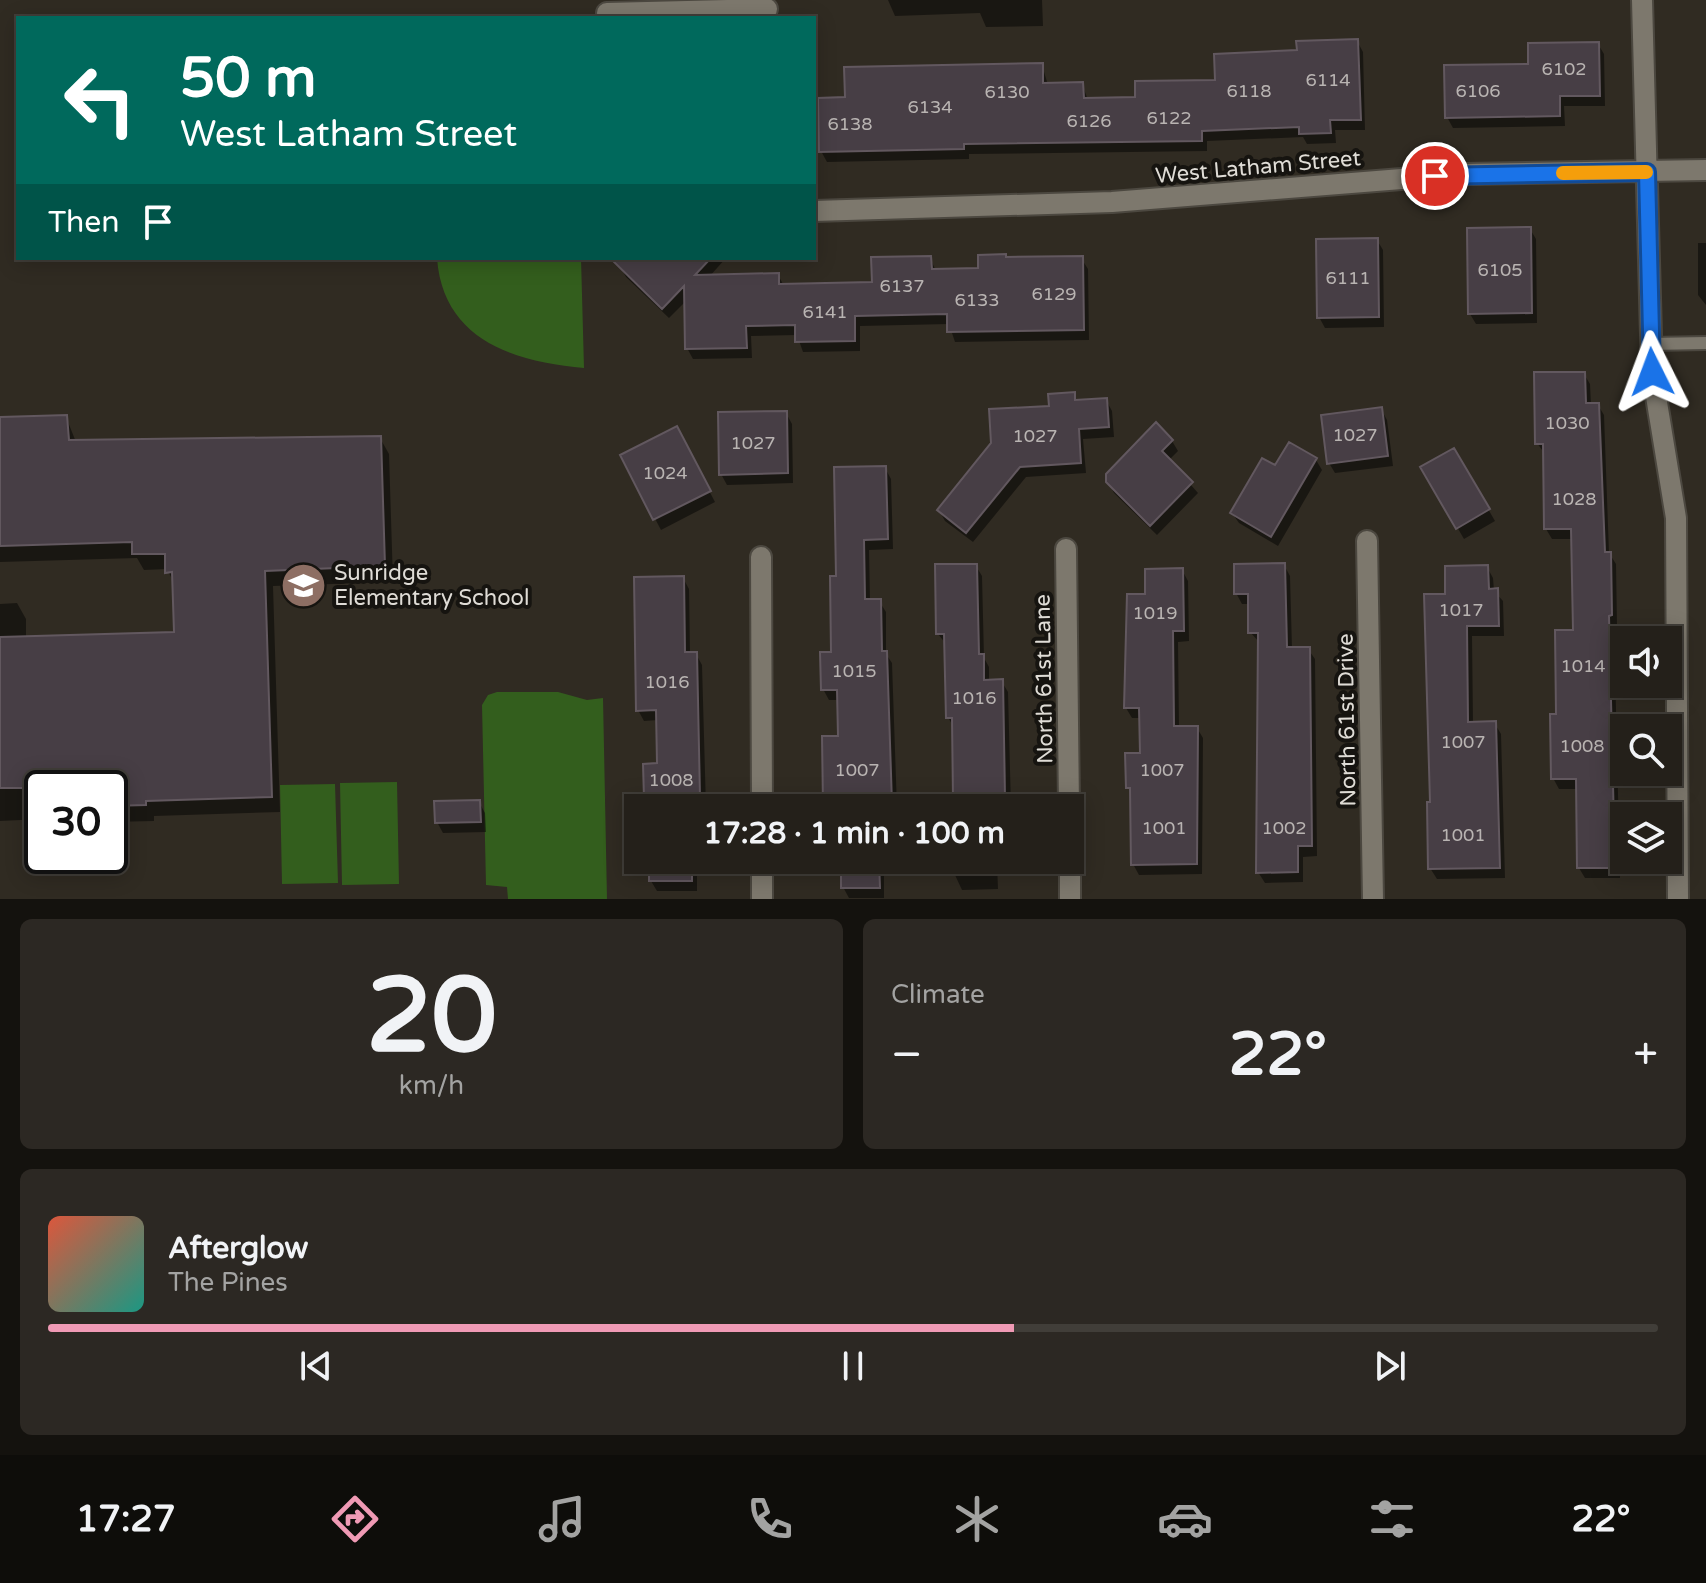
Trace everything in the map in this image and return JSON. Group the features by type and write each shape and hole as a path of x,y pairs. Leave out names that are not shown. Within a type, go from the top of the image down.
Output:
{"street":[{"path":"1642,0 1650,344 1676,518 1678,899"},
{"path":"607,13 766,9"},
{"name":"West Latham Street","path":"816,211 1112,202 1464,174 1706,170"},
{"name":"North 61st Drive","path":"1367,541 1373,899"},
{"name":"North 61st Lane","path":"1066,549 1069,794"},
{"path":"761,557 762,794"},
{"path":"762,874 762,899"},
{"path":"1070,874 1070,899"}],"lane":[{"path":"1650,344 1706,343"}],"green space":[{"path":"437,260 581,260 584,368 532,360 486,342 453,309 442,286"},
{"path":"497,692 558,692 587,700 603,698 607,899 508,899 507,887 486,885 482,705 488,695"},
{"path":"397,782 399,884 342,885 340,783"},
{"path":"335,784 338,883 282,884 280,785"}],"building":[{"path":"1358,39 1361,120 1330,120 1331,133 1299,134 1299,127 1202,131 1202,141 964,144 964,149 819,152 818,98 845,97 844,67 1043,63 1043,83 1083,82 1084,98 1135,97 1135,81 1215,80 1214,54 1297,50 1296,41"},
{"path":"1599,42 1600,96 1560,96 1560,116 1445,118 1444,65 1528,64 1528,43"},
{"path":"1531,227 1532,313 1468,314 1467,228"},
{"path":"1378,238 1379,317 1317,318 1316,239"},
{"path":"978,255 1083,256 1084,330 947,332 947,314 855,316 855,341 795,342 795,325 746,326 747,348 685,349 684,286 662,309 612,260 709,260 695,275 779,273 779,284 872,282 871,257 931,256 932,269 978,268"},
{"path":"1534,372 1585,372 1586,403 1599,403 1605,552 1611,552 1610,786 1613,786 1613,802 1610,802 1610,868 1577,868 1576,779 1551,779 1550,714 1556,714 1555,630 1573,630 1571,529 1544,529 1543,444 1535,444"},
{"path":"1075,392 1075,400 1107,398 1109,427 1079,429 1081,463 1020,467 966,533 937,510 991,443 989,409 1049,406 1048,394"},
{"path":"1382,407 1388,456 1327,464 1321,415"},
{"path":"787,411 788,473 719,475 718,412"},
{"path":"67,415 69,440 381,436 385,566 265,571 272,797 146,801 146,805 128,806 128,770 24,770 24,788 0,788 0,637 174,632 172,572 165,573 165,554 132,554 132,542 0,546 0,417"},
{"path":"1156,422 1173,440 1162,451 1193,482 1150,526 1106,482 1106,474"},
{"path":"677,426 711,491 653,520 620,455"},
{"path":"1289,442 1317,458 1271,537 1230,513 1262,458 1275,465"},
{"path":"1454,448 1490,509 1456,529 1420,467"},
{"path":"886,466 888,539 864,540 865,599 881,599 882,651 887,651 892,794 823,794 822,736 838,736 837,690 821,690 820,652 831,652 830,576 836,576 834,467"},
{"path":"1285,563 1287,647 1310,647 1312,846 1298,846 1298,872 1256,873 1258,633 1248,633 1248,594 1234,594 1234,564"},
{"path":"935,564 977,564 979,654 984,654 984,680 1003,679 1005,794 953,794 952,718 946,718 944,634 936,634"},
{"path":"1488,565 1489,589 1498,588 1499,626 1467,626 1468,722 1496,721 1500,868 1428,869 1427,802 1430,802 1424,594 1445,594 1445,566"},
{"path":"1183,568 1184,631 1173,631 1174,726 1198,726 1197,864 1131,865 1130,788 1126,788 1125,753 1140,753 1139,708 1124,708 1127,594 1145,594 1145,569"},
{"path":"684,576 685,652 697,652 700,794 644,794 643,764 657,763 656,710 636,711 634,577"},
{"path":"480,800 481,822 435,823 434,801"},
{"path":"649,874 692,874 692,881 649,881"},
{"path":"841,874 880,874 880,888 841,888"}],"slow traffic":[{"path":"1563,173 1646,172"}],"place":[{"name":"Sunridge Elementary School","path":"303,585"}],"route":[{"path":"1435,176 1647,172 1652,372"}]}
